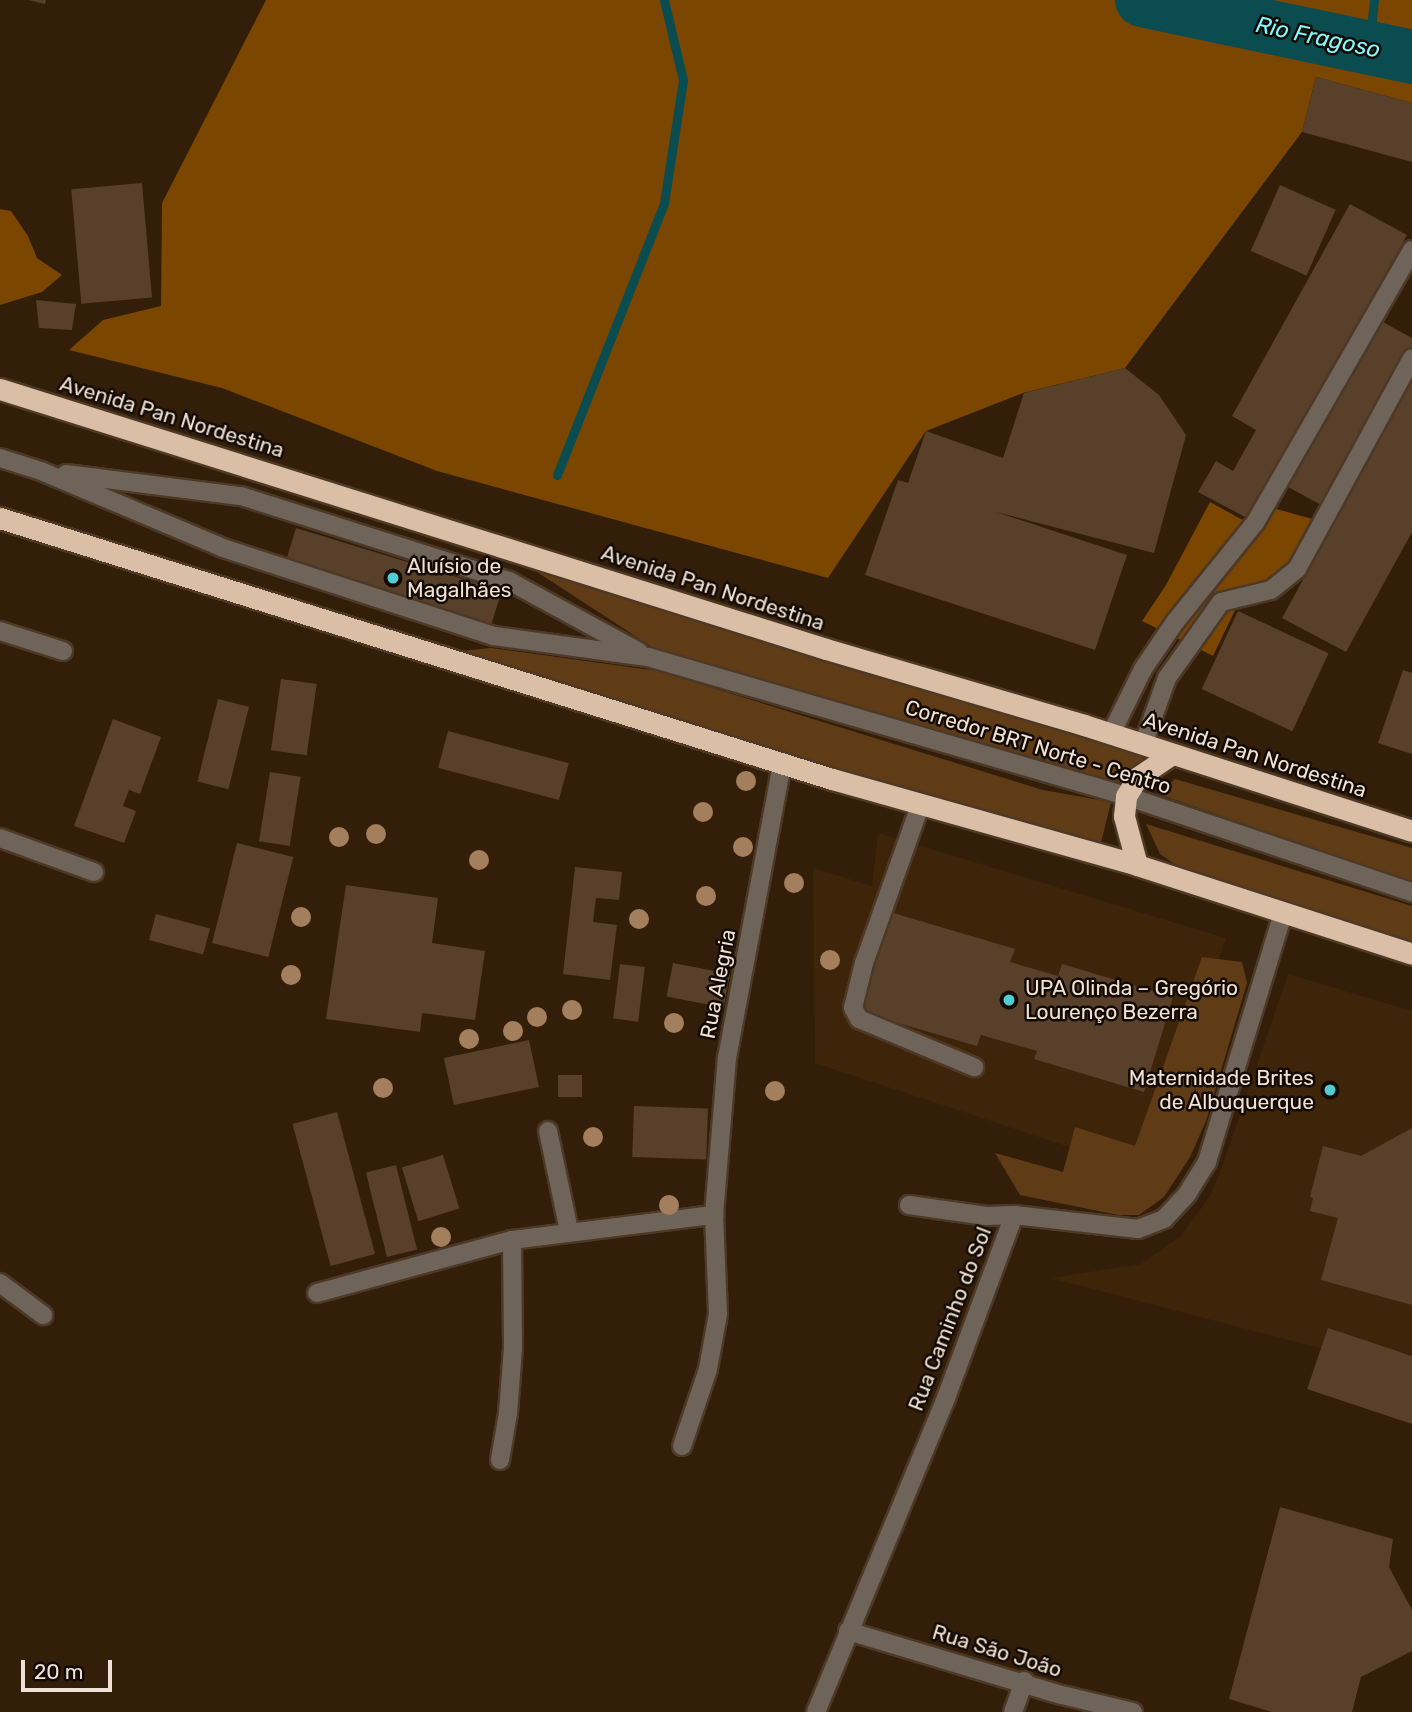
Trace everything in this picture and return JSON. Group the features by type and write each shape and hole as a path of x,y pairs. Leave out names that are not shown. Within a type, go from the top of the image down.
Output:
{"highway":[{"name":"Avenida Pan Nordestina","path":"0,389 826,649 1111,734 1412,831"},
{"path":"0,518 782,763 1138,865 1412,954"},
{"path":"1138,865 1124,816 1126,796 1139,777 1172,754"}],"street":[{"path":"1111,734 1143,668 1266,506 1412,250"},
{"path":"1143,745 1167,678 1221,602 1271,590 1297,569 1412,358"},
{"name":"Corredor BRT Norte - Centro","path":"0,458 41,471 223,548 494,636 648,657 1126,796 1412,892"},
{"name":"Corredor BRT Norte - Centro","path":"41,471 241,496 509,581 648,657"},
{"path":"0,631 63,651"},
{"name":"Rua Alegria","path":"682,1446 708,1369 718,1314 714,1215 727,1058 782,763"},
{"path":"920,803 864,963 853,1008 859,1019 974,1067"},
{"path":"0,838 94,872"},
{"name":"Rua Caminho do Sol","path":"816,1712 850,1624 946,1398 1014,1215 1138,1229 1164,1219 1187,1194 1208,1162 1283,913"},
{"path":"548,1131 569,1231"},
{"path":"909,1205 986,1216 1014,1215"},
{"path":"317,1293 512,1240 714,1215"},
{"path":"500,1460 508,1413 513,1348 512,1240"},
{"path":"0,1283 43,1315"},
{"name":"Rua São João","path":"850,1624 1024,1681 1064,1703 1133,1712"},
{"path":"1013,1712 1024,1681"}],"shaded area":[{"path":"266,0 1412,0 1412,103 1316,77 1302,132 1125,368 1023,393 926,431 828,578 437,471 222,388 69,350 103,320 161,306 162,203"},
{"path":"0,209 11,211 28,236 37,258 62,275 42,292 0,305"},
{"path":"1210,502 1250,524 1262,505 1316,520 1296,561 1258,603 1237,606 1213,656 1142,621 1166,585"},
{"path":"534,570 746,637 1146,757 1129,769 1122,783 655,649"},
{"path":"491,648 658,671 1043,790 1111,802 1100,847 673,720 461,651"},
{"path":"1175,779 1412,848 1412,882 1158,794"},
{"path":"1146,824 1412,906 1412,942 1180,868 1160,854"},
{"name":"UPA Olinda – Gregório Lourenço Bezerra","path":"878,833 1226,938 1145,1172 815,1063 813,868 872,886"},
{"path":"1202,957 1242,962 1247,983 1206,1121 1190,1157 1164,1197 1139,1215 1118,1215 1020,1195 995,1153 1063,1172 1075,1127 1135,1146"},
{"name":"Maternidade Brites de Albuquerque","path":"1288,974 1412,1011 1412,1355 1331,1333 1327,1350 1051,1278 1141,1264 1181,1236 1210,1196 1221,1170"}],"building":[{"path":"28,0 46,0 45,4"},
{"path":"1316,77 1412,103 1412,162 1302,132"},
{"path":"142,183 152,298 81,304 71,189"},
{"path":"1280,185 1336,210 1306,276 1251,251"},
{"path":"1350,204 1407,235 1249,519 1198,492 1216,461 1233,471 1256,430 1232,416"},
{"path":"36,300 76,304 72,330 39,328"},
{"path":"1381,321 1412,338 1412,347 1323,506 1288,487"},
{"path":"1125,368 1159,395 1186,435 1154,553 996,512 1127,555 1095,650 865,575 898,480 908,483 926,431 1003,458 1024,393"},
{"path":"1412,381 1412,532 1346,652 1282,618"},
{"name":"Aluísio de Magalhães","path":"296,528 502,591 490,628 285,565"},
{"path":"1238,611 1329,653 1292,731 1202,689"},
{"path":"1403,670 1412,673 1412,754 1378,743"},
{"path":"281,679 317,684 307,755 271,750"},
{"path":"218,699 249,707 228,789 197,781"},
{"path":"113,719 161,737 140,794 129,790 123,806 136,811 124,843 74,826"},
{"path":"448,731 569,763 559,800 438,768"},
{"path":"270,772 301,777 290,846 259,841"},
{"path":"237,843 293,857 268,957 212,943"},
{"path":"575,867 622,872 619,900 596,898 593,922 617,925 610,980 563,974"},
{"path":"346,885 438,898 432,943 485,951 475,1020 422,1013 420,1032 326,1019"},
{"path":"890,912 1015,949 1010,962 1058,976 1062,964 1173,997 1144,1092 1034,1059 1037,1051 981,1035 977,1046 860,1012"},
{"path":"156,914 210,928 203,955 149,940"},
{"path":"673,963 730,974 723,1007 667,996"},
{"path":"620,964 645,967 638,1022 613,1019"},
{"path":"529,1040 539,1087 454,1105 444,1058"},
{"path":"558,1075 582,1075 582,1097 558,1097"},
{"path":"634,1106 708,1109 706,1160 632,1157"},
{"path":"337,1112 375,1254 331,1266 293,1124"},
{"path":"1412,1128 1412,1305 1321,1280 1338,1218 1310,1211 1313,1198 1310,1197 1323,1146 1361,1156"},
{"path":"443,1155 459,1209 418,1221 402,1168"},
{"path":"396,1165 417,1249 387,1257 366,1172"},
{"path":"1328,1328 1412,1356 1412,1424 1307,1389"},
{"path":"1280,1507 1393,1539 1389,1567 1412,1610 1412,1651 1361,1677 1352,1712 1272,1712 1229,1699"}],"waterway":[{"path":"557,475 664,203 683,80 664,0"},
{"name":"Rio Fragoso","path":"1142,0 1412,57"},
{"path":"1369,47 1374,0"}],"place":[{"name":"Aluísio de Magalhães","path":"393,578"},
{"name":"UPA Olinda – Gregório Lourenço Bezerra","path":"1009,1000"},
{"name":"Maternidade Brites de Albuquerque","path":"1330,1090"}]}
